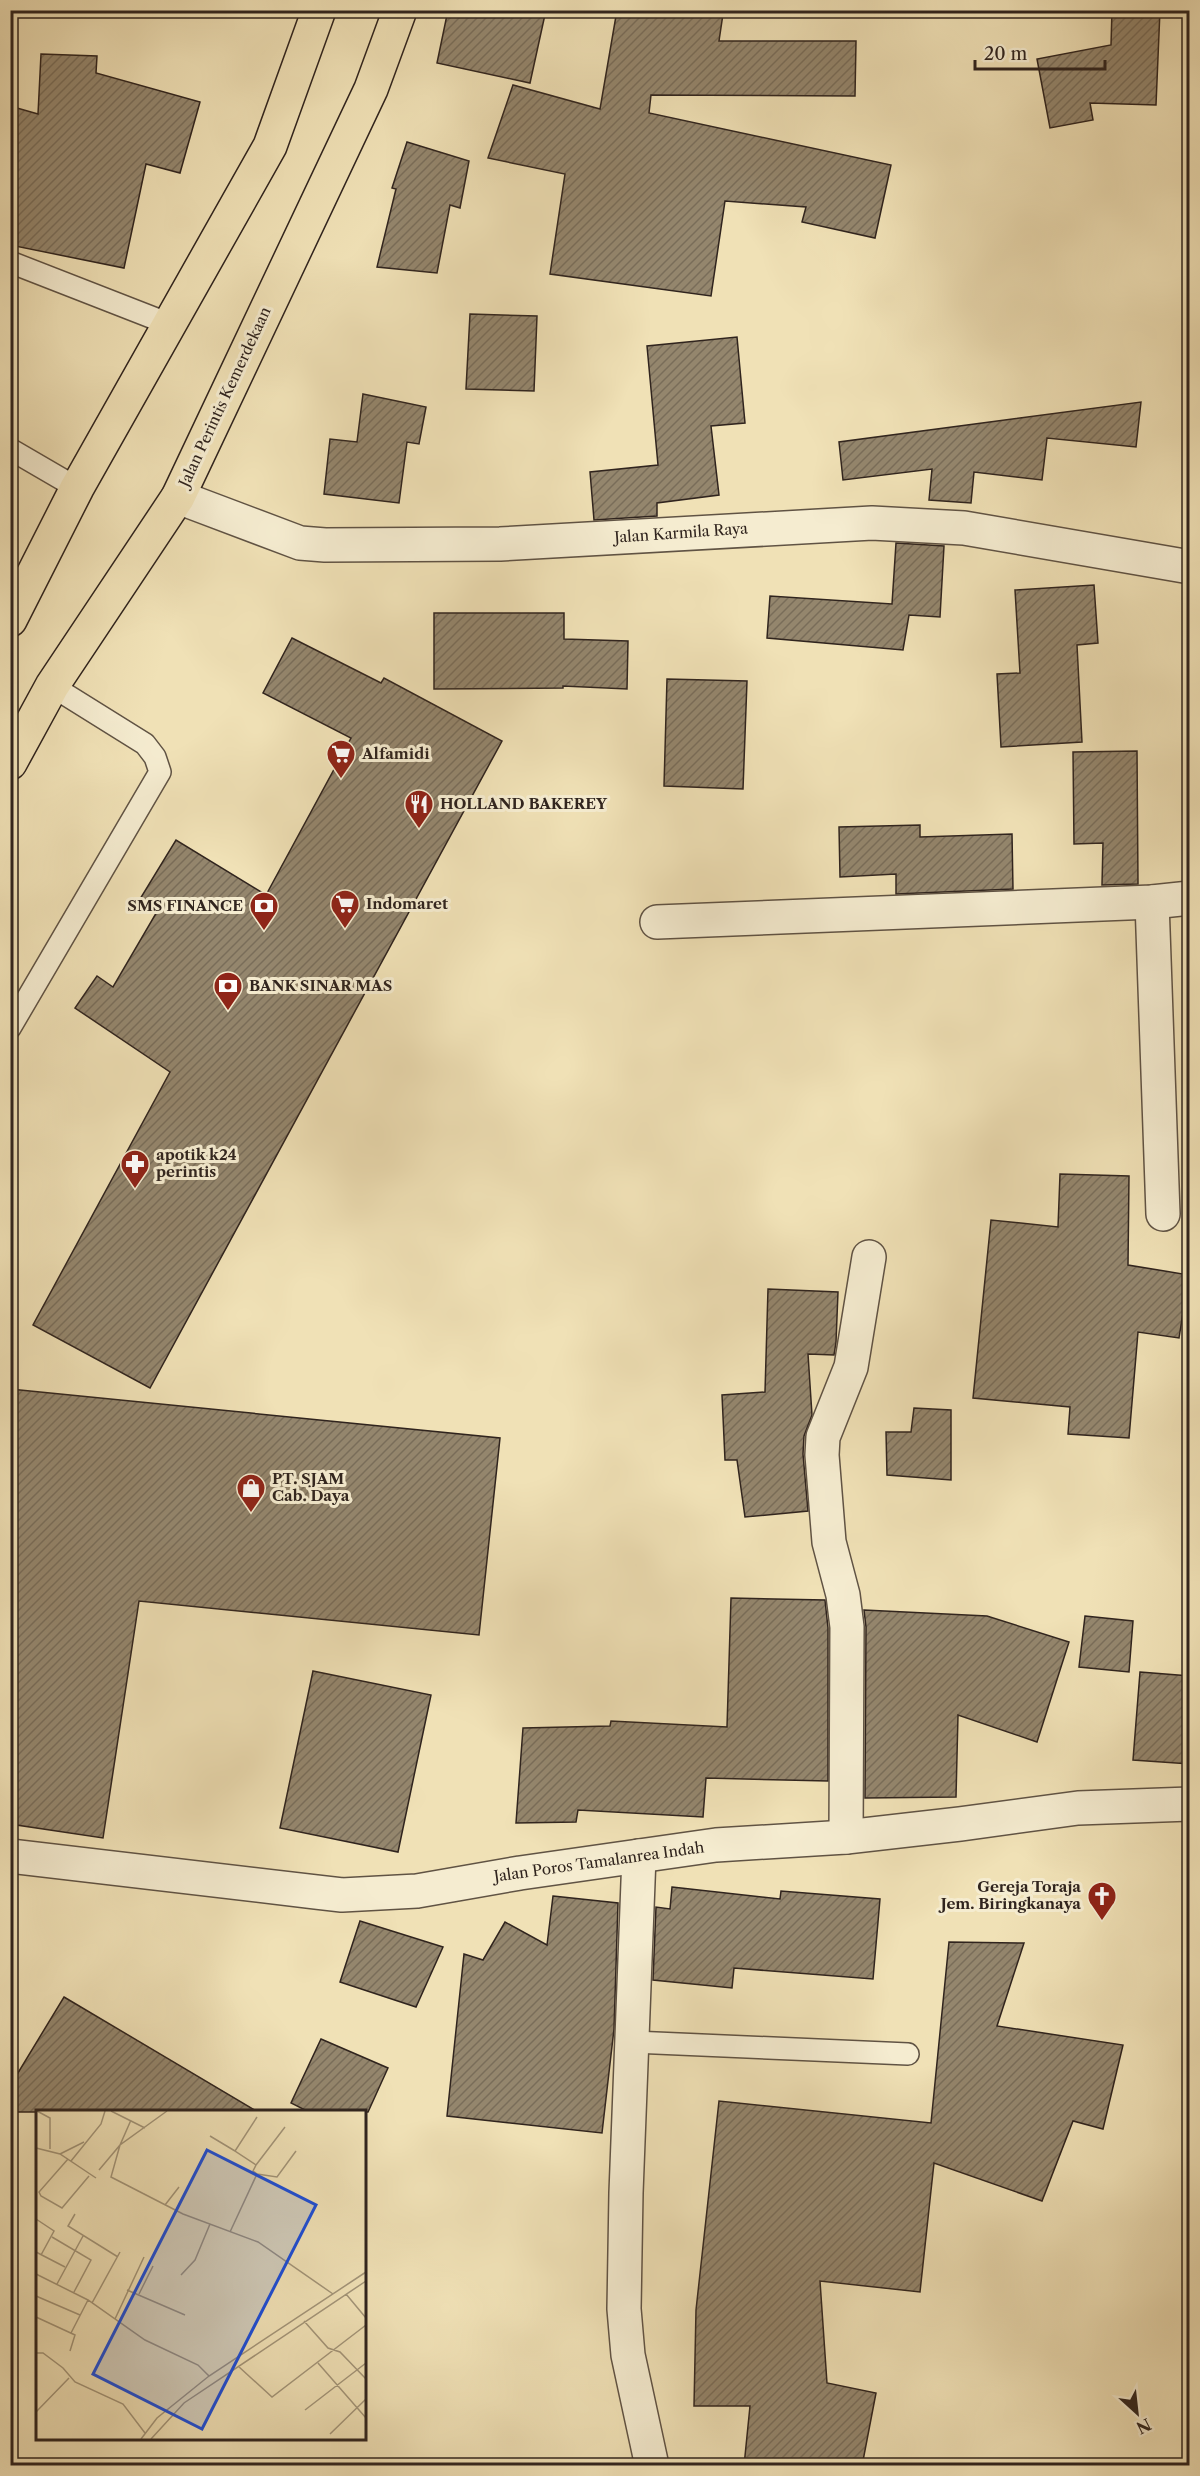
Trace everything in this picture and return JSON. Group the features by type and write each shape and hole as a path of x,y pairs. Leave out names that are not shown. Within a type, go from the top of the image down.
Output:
{"highway":[{"path":"10,620 76,488 270,146 319,10"},
{"name":"Jalan Perintis Kemerdekaan","path":"10,763 52,686 178,497 371,89 400,10"}],"street":[{"name":"Jalan Karmila Raya","path":"178,497 300,543 325,545 500,544 872,523 999,532 1190,567"},
{"path":"657,922 1152,902 1190,898"},
{"path":"1152,902 1163,1214"},
{"path":"846,1837 848,1627 843,1595 829,1542 822,1455 823,1437 851,1367 868,1257"},
{"name":"Jalan Poros Tamalanrea Indah","path":"10,1856 342,1895 417,1891 520,1873 716,1845 846,1837 1078,1808 1190,1804"},
{"path":"639,1856 626,2193 624,2309 628,2355 652,2466"}],"lane":[{"path":"10,262 169,324"},
{"path":"10,449 76,488"},
{"path":"10,1028 160,772 155,757 145,744 52,686"},
{"path":"633,2042 908,2054"}],"building":[{"path":"448,10 546,10 530,83 437,63"},
{"path":"617,10 703,10 723,14 719,41 856,41 855,96 651,95 649,113 891,165 875,238 802,222 806,207 725,201 711,296 550,274 565,174 488,158 513,85 600,109"},
{"path":"1112,10 1160,10 1156,105 1090,103 1093,120 1050,128 1037,59 1111,45"},
{"path":"41,54 97,56 96,73 200,102 180,173 146,164 124,268 10,245 10,106 38,114"},
{"path":"407,142 469,161 460,208 450,205 437,273 377,267 396,189 392,188"},
{"path":"470,314 537,316 534,391 466,389"},
{"path":"737,337 745,423 711,426 719,495 657,503 657,516 594,520 590,472 658,465 647,346"},
{"path":"363,394 426,407 419,444 407,442 399,503 324,494 330,439 357,442"},
{"path":"1141,402 1136,447 1047,438 1042,480 974,472 971,503 929,500 932,469 843,480 839,442"},
{"path":"896,543 944,546 940,617 909,615 903,650 767,638 770,596 892,604"},
{"path":"1094,585 1098,643 1077,645 1082,742 1001,747 997,674 1020,673 1015,590"},
{"path":"434,613 564,613 564,639 628,641 627,689 563,686 563,688 434,689"},
{"path":"292,638 381,683 384,678 502,741 150,1388 33,1325 170,1072 75,1008 97,976 113,987 158,910 140,899 176,840 266,895 351,738 263,693"},
{"path":"667,679 747,681 743,789 664,786"},
{"path":"1137,751 1138,884 1102,885 1103,843 1074,844 1073,752"},
{"path":"920,825 920,837 1012,834 1013,889 896,894 896,874 840,877 839,827"},
{"path":"1060,1174 1129,1176 1128,1265 1189,1275 1179,1338 1138,1332 1129,1438 1068,1434 1070,1407 973,1398 991,1220 1058,1227"},
{"path":"768,1289 838,1292 836,1342 834,1355 808,1354 812,1415 804,1436 803,1454 808,1511 745,1517 737,1460 725,1460 722,1395 765,1392"},
{"name":"PT. SJAM Cab. Daya","path":"10,1389 500,1438 479,1635 139,1601 103,1838 10,1824"},
{"path":"914,1408 951,1410 951,1480 887,1475 886,1432 911,1432"},
{"path":"731,1598 825,1600 828,1628 828,1781 706,1778 703,1817 578,1810 576,1822 516,1823 523,1728 610,1726 611,1721 727,1727"},
{"path":"864,1610 987,1616 1069,1642 1037,1742 958,1715 956,1797 865,1798 866,1627"},
{"path":"1085,1616 1133,1621 1129,1672 1079,1667"},
{"path":"313,1671 431,1695 398,1852 280,1828"},
{"path":"1140,1672 1190,1676 1190,1764 1133,1760"},
{"path":"672,1887 780,1899 781,1891 880,1899 873,1979 734,1968 732,1988 653,1980 656,1907 670,1909"},
{"path":"553,1896 618,1903 614,2029 602,2133 447,2116 464,1954 483,1960 505,1922 547,1945"},
{"path":"360,1921 443,1947 416,2007 340,1982"},
{"path":"949,1942 1024,1943 997,2026 1123,2045 1103,2129 1073,2121 1042,2201 934,2163 920,2292 820,2281 827,2383 876,2393 862,2466 744,2466 750,2406 694,2406 696,2310 719,2101 931,2123"},
{"path":"64,1997 255,2110 10,2112 10,2086"},
{"path":"321,2039 388,2068 368,2112 366,2110 305,2110 291,2103"}],"place":[{"name":"Alfamidi","path":"341,780"},
{"name":"HOLLAND BAKEREY","path":"419,830"},
{"name":"Indomaret","path":"345,930"},
{"name":"SMS FINANCE","path":"264,932"},
{"name":"BANK SINAR MAS","path":"228,1012"},
{"name":"apotik k24 perintis","path":"135,1190"},
{"name":"PT. SJAM Cab. Daya","path":"251,1514"},
{"name":"Gereja Toraja Jem. Biringkanaya","path":"1102,1922"}]}
